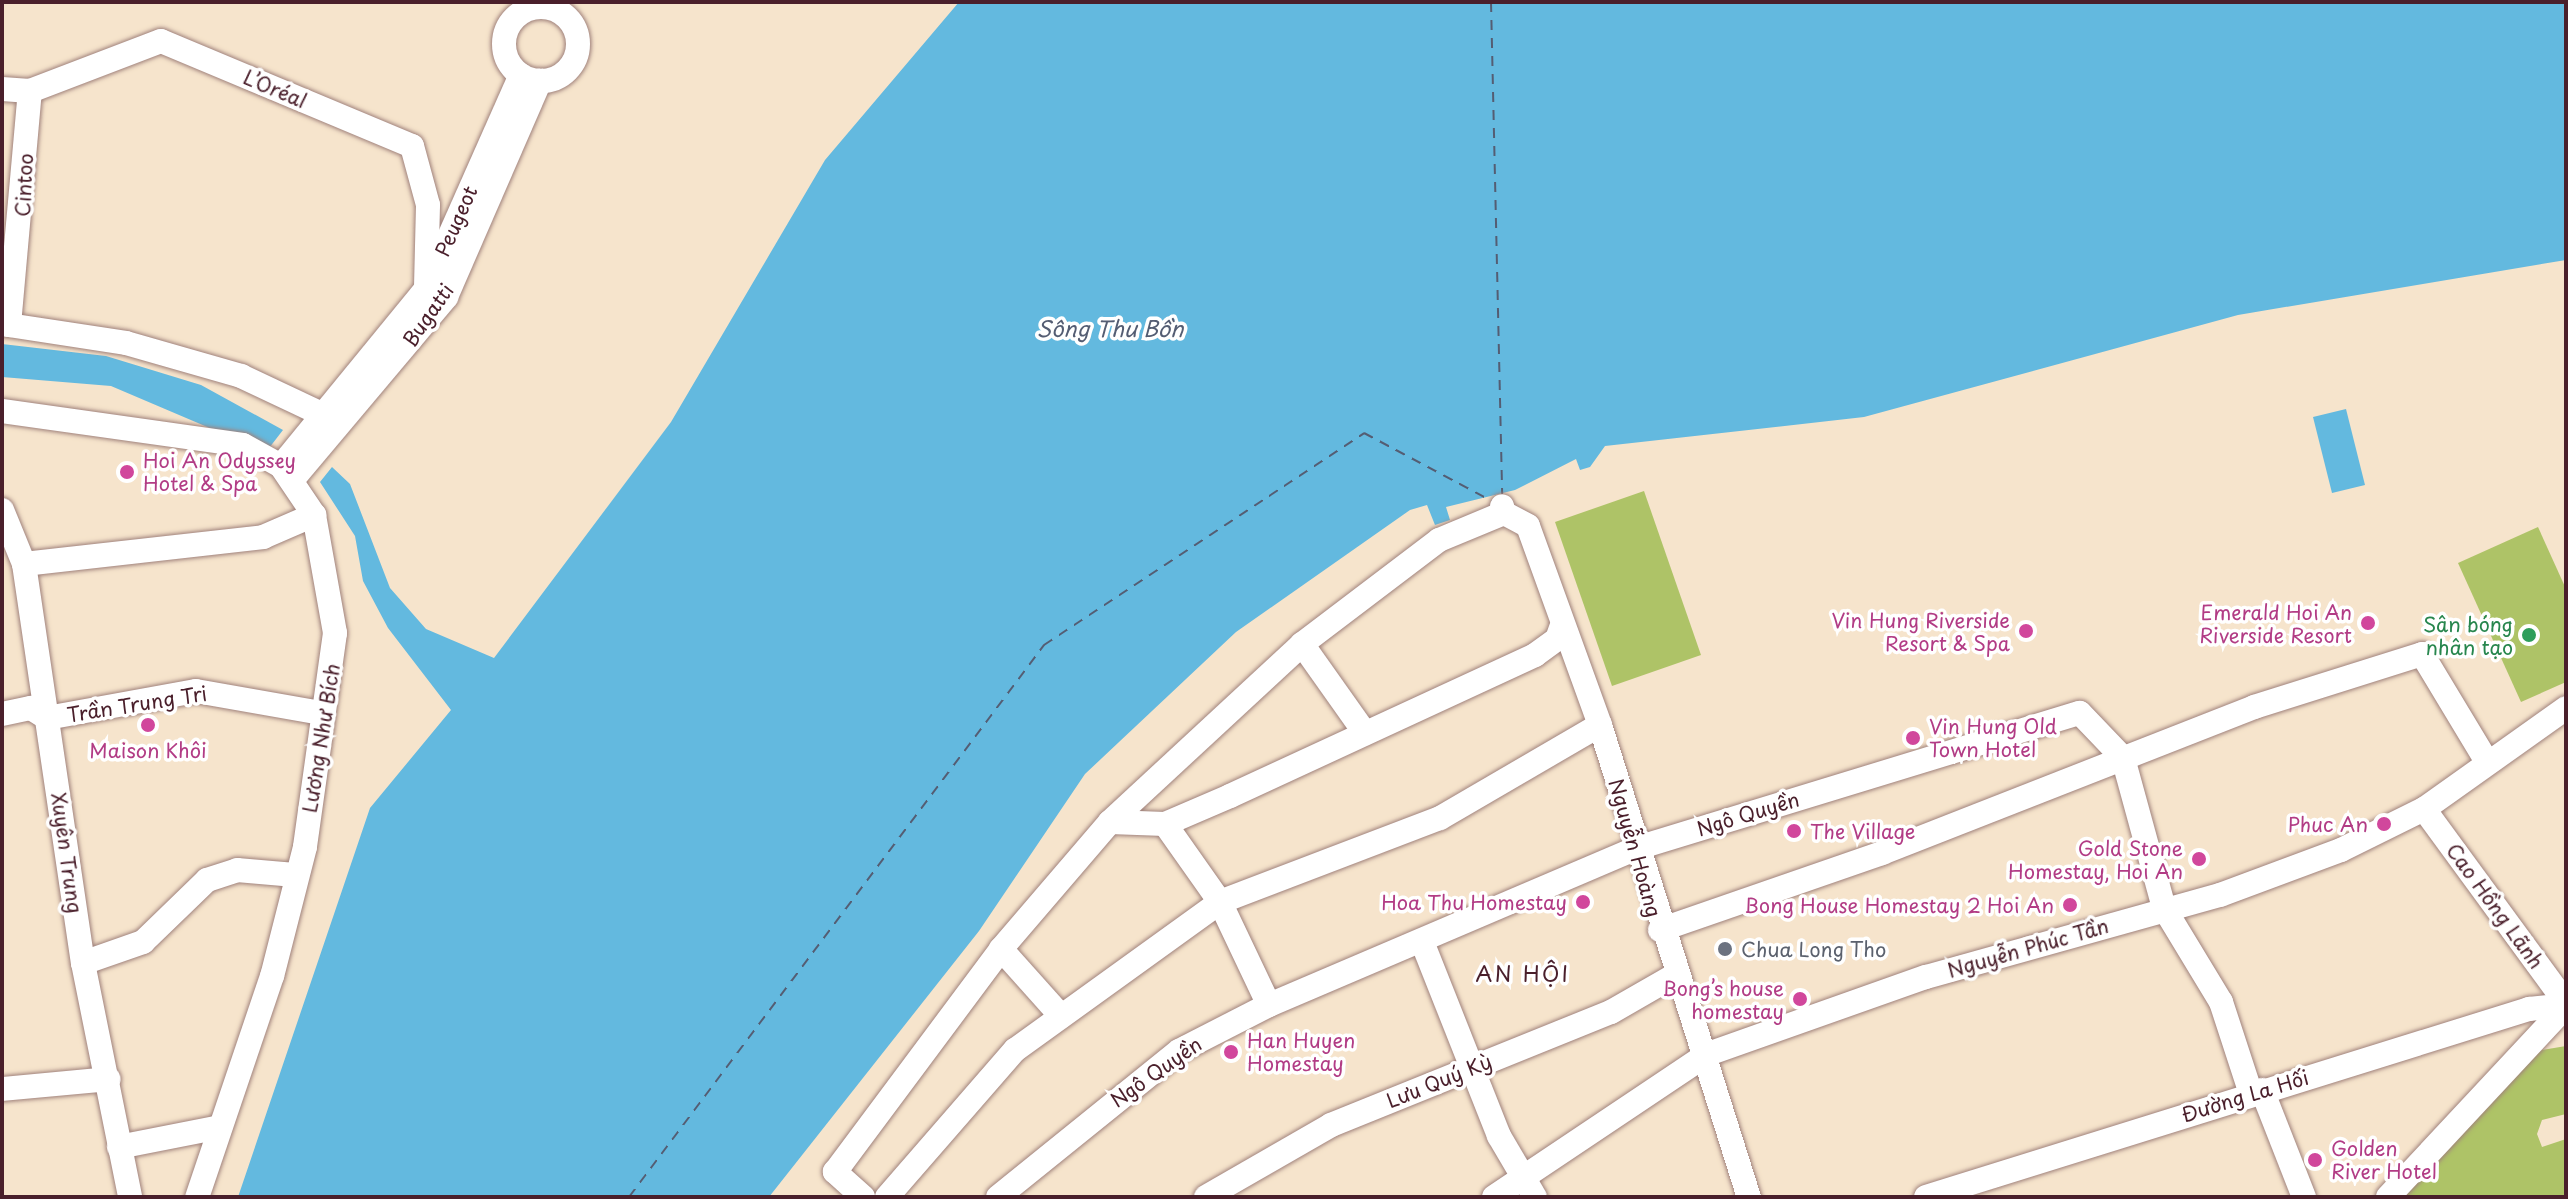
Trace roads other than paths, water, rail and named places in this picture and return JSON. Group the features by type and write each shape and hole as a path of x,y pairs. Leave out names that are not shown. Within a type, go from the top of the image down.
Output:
{"street":[{"path":"525,7 558,11 575,28 572,64 530,78 504,44 525,7"},
{"name":"L’Oréal","path":"2,89 30,91 161,41 412,146 428,205 426,289"},
{"name":"Peugeot","path":"287,472 324,415 426,289 530,78"},
{"name":"Bugatti","path":"287,472 446,297 530,78"},
{"name":"Cintoo","path":"5,325 13,162 30,91"},
{"path":"5,325 126,343 241,376 324,415"},
{"path":"2,411 243,445 287,472"},
{"name":"Lương Như Bích","path":"197,1197 272,976 295,875 305,847 321,713 335,633 314,515 287,472"},
{"name":"Xuyên Trung","path":"2,510 24,564 83,963 109,1079 130,1197"},
{"name":"Nguyễn Hoàng","path":"1302,644 1439,540 1503,510 1528,526 1600,725 1634,849 1660,930 1708,1054 1749,1197"},
{"path":"24,564 263,537 314,515"},
{"path":"1110,822 1165,824 1535,655 1557,639 1562,625"},
{"path":"863,1197 835,1172 1001,949 1110,822 1302,644 1365,733"},
{"path":"1660,930 2123,758 2422,654 2486,760"},
{"name":"Trần Trung Tri","path":"2,714 31,708 47,718 196,691 321,713"},
{"name":"Nguyễn Phúc Tần","path":"1494,1197 1531,1186 1708,1054 1926,977 2164,908 2341,850 2424,809 2486,760 2565,712"},
{"name":"Ngô Quyền","path":"998,1197 1179,1051 1269,1005 1423,944 1634,849 2080,713 2123,758"},
{"path":"887,1197 1015,1050 1220,902 1440,818 1600,725"},
{"path":"2123,758 2164,908 2221,1002 2304,1197"},
{"name":"Cao Hồng Lãnh","path":"2424,809 2566,1005"},
{"path":"1165,824 1220,902 1269,1005"},
{"path":"83,963 143,942 207,880 237,870 295,875"},
{"path":"1423,944 1469,1068 1499,1136 1531,1186"},
{"path":"1001,949 1061,1016"},
{"name":"Lưu Quý Kỳ","path":"1206,1197 1331,1125 1611,1012 1677,974"},
{"path":"2388,1197 2566,1005"},
{"name":"Đường La Hối","path":"1926,1197 2257,1092 2566,1005"},
{"path":"2,1089 109,1079"},
{"path":"119,1147 220,1127"}],"water":[{"name":"Sông Thu Bồn","path":"959,2 2566,2 2566,260 2238,315 1864,417 1605,446 1590,467 1580,470 1576,459 1515,490 1446,507 1450,520 1435,525 1427,505 1410,510 1236,632 1085,774 979,931 769,1197 238,1197 370,808 451,710 388,628 363,581 355,536 320,482 332,467 350,484 390,588 426,629 494,658 671,422 825,160"},
{"path":"2,344 106,356 201,385 283,430 266,452 111,386 2,377"},
{"path":"2346,409 2365,485 2332,493 2313,417"}],"place":[{"name":"Hoi An Odyssey Hotel & Spa","path":"127,472"},
{"name":"Emerald Hoi An Riverside Resort","path":"2368,623"},
{"name":"Vin Hung Riverside Resort & Spa","path":"2026,631"},
{"name":"Sân bóng nhân tạo","path":"2529,635"},
{"name":"Maison Khôi","path":"148,725"},
{"name":"Vin Hung Old Town Hotel","path":"1913,738"},
{"name":"Phuc An","path":"2384,824"},
{"name":"The Village","path":"1794,831"},
{"name":"Gold Stone Homestay, Hoi An","path":"2199,859"},
{"name":"Hoa Thu Homestay","path":"1583,902"},
{"name":"Bong House Homestay 2 Hoi An","path":"2070,905"},
{"name":"Chua Long Tho","path":"1725,949"},
{"name":"Bong’s house homestay","path":"1800,999"},
{"name":"Han Huyen Homestay","path":"1231,1052"},
{"name":"Golden River Hotel","path":"2315,1160"}],"district":[{"name":"AN HỘI","path":"1523,973"}]}
